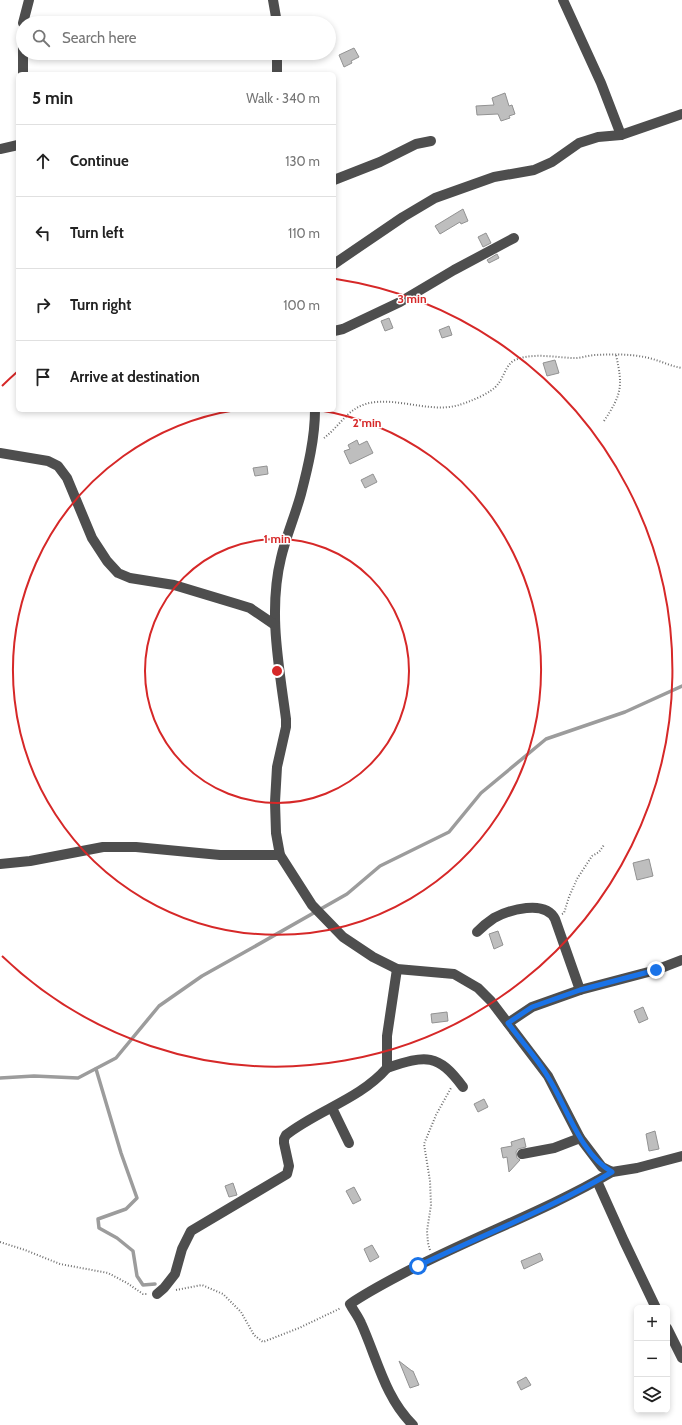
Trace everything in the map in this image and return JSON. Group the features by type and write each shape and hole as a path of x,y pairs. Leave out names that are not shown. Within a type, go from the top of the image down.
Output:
{"street":[{"path":"25,16 29,0"},
{"path":"273,0 276,16"},
{"path":"563,0 601,83 620,135"},
{"path":"23,60 23,72"},
{"path":"277,60 277,72"},
{"path":"336,263 402,217 435,198 494,177 534,170 552,162 579,143 598,136 620,135 682,114"},
{"path":"336,179 380,162 416,144 431,140"},
{"path":"0,149 16,145"},
{"path":"336,331 400,302 454,270 514,238"},
{"path":"316,412 312,444 301,494 280,558 277,581 275,625 276,648 286,719 286,727 277,767 275,802 276,833 280,855 312,905 343,937 373,957 397,969 454,974 478,988 491,1001 548,1076 580,1138 602,1167 612,1172"},
{"path":"0,453 48,461 58,466 68,478 92,538 107,561 118,573 130,578 174,585 250,608 275,625"},
{"path":"0,864 30,861 102,847 136,847 220,856 280,855"},
{"path":"477,932 493,919 521,908 536,908 545,910 553,915 555,919 580,990"},
{"path":"508,1023 532,1007 580,990 656,970 682,960"},
{"path":"387,1068 387,1036 397,969"},
{"path":"157,1294 175,1274 182,1250 191,1231 287,1174 289,1166 284,1143 286,1136 359,1092 381,1075 387,1068 410,1061 430,1059 446,1067 460,1083"},
{"path":"332,1108 349,1143"},
{"path":"522,1154 554,1148 580,1138"},
{"path":"413,1425 394,1402 360,1323 350,1304 362,1295 432,1259 525,1217 612,1172 637,1168 682,1156"},
{"path":"597,1181 655,1305"},
{"path":"670,1334 682,1358"}],"path":[{"path":"312,444 320,441 333,431 354,409 364,404 386,402 447,408 459,405 488,393 498,386 509,365 513,361 522,358 532,356 577,358 595,355 629,354 647,357 682,368"},
{"path":"604,421 618,396 621,384 616,355"},
{"path":"555,919 564,913 577,879 592,856 599,852 604,845"},
{"path":"432,1259 428,1243 431,1205 430,1180 424,1144 436,1115 460,1083"},
{"path":"0,1242 60,1264 108,1273 127,1283 143,1294 157,1294 202,1285 223,1294 241,1312 254,1335 263,1342 299,1328 350,1304"}],"building":[{"path":"354,48 359,57 344,67 339,55"},
{"path":"505,93 509,106 512,105 515,114 509,116 510,118 501,121 498,114 477,115 476,106 494,105 492,98"},
{"path":"463,209 468,221 461,224 460,222 440,234 435,226"},
{"path":"486,233 491,243 483,247 478,237"},
{"path":"497,254 499,258 489,263 487,260"},
{"path":"389,318 393,328 385,331 381,321"},
{"path":"449,326 452,335 442,338 439,330"},
{"path":"555,360 559,373 547,376 543,363"},
{"path":"357,440 359,445 367,441 373,453 350,464 344,451 350,449 348,445"},
{"path":"267,466 268,474 255,476 253,468"},
{"path":"373,474 377,482 365,488 361,480"},
{"path":"649,859 653,876 637,880 633,863"},
{"path":"498,931 503,945 494,949 489,934"},
{"path":"643,1007 648,1019 639,1023 634,1011"},
{"path":"447,1012 448,1021 432,1023 431,1014"},
{"path":"484,1099 488,1107 478,1112 474,1104"},
{"path":"655,1131 659,1149 649,1151 646,1134"},
{"path":"524,1138 526,1147 518,1149 516,1152 517,1158 520,1160 509,1172 507,1157 503,1158 501,1148 512,1146 511,1142"},
{"path":"233,1183 237,1195 229,1197 225,1186"},
{"path":"354,1187 361,1200 353,1204 346,1191"},
{"path":"372,1245 379,1257 370,1262 364,1249"},
{"path":"540,1253 543,1260 524,1269 521,1261"},
{"path":"399,1361 413,1371 419,1385 410,1388"},
{"path":"526,1377 531,1385 521,1390 517,1382"}],"waterway":[{"path":"0,1078 34,1076 78,1078 116,1058 159,1006 202,976 347,894 380,866 449,832 481,793 546,739 625,712 682,686"},
{"path":"96,1069 121,1153 137,1198 126,1209 98,1219 99,1228 117,1238 133,1251 137,1276 143,1285 155,1284"}],"route":[{"path":"418,1266 465,1243 525,1217 584,1188 612,1172 602,1167 580,1138 548,1076 508,1023 532,1007 580,990 656,970"}]}
